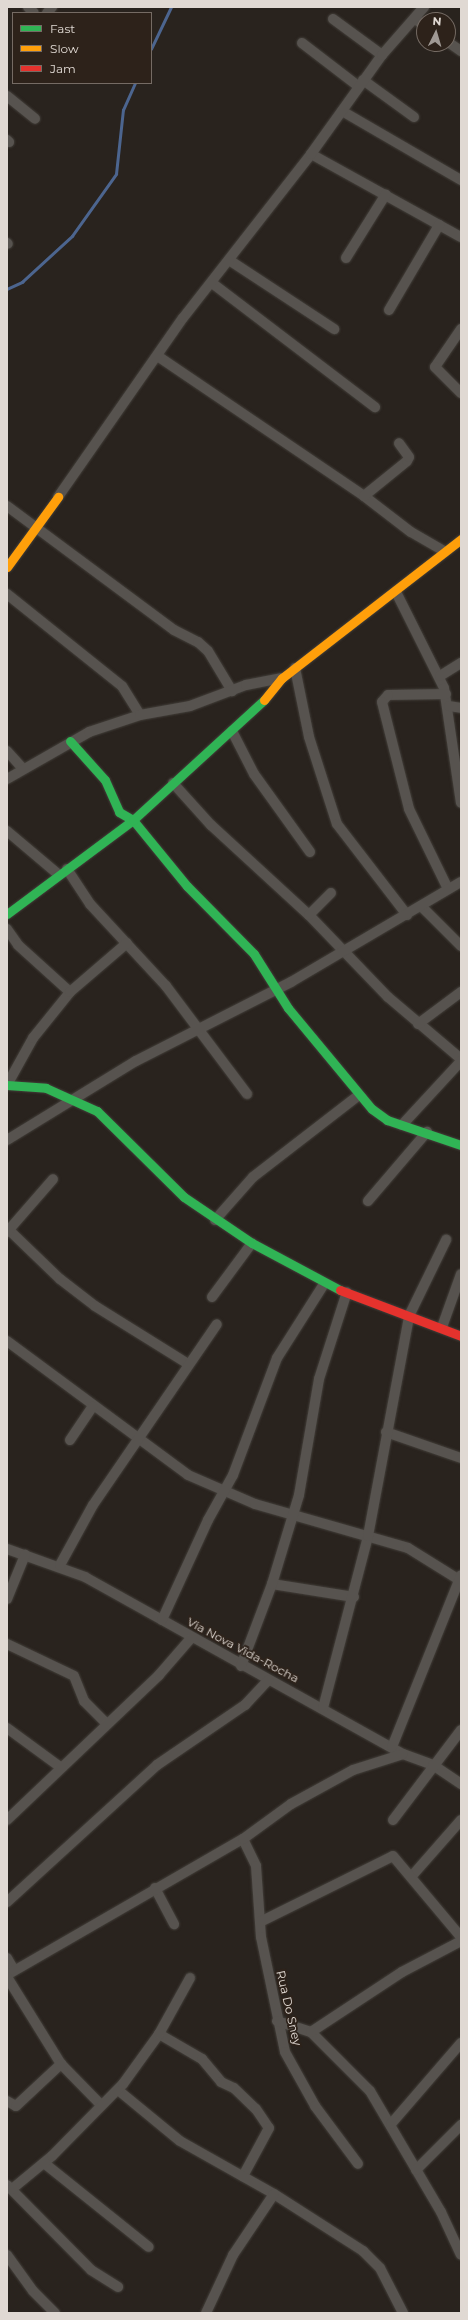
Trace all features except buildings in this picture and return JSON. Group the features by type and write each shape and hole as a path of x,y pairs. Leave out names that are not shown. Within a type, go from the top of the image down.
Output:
{"street":[{"path":"334,19 382,55"},
{"path":"7,568 212,283 311,154 360,83 382,55 416,19"},
{"path":"302,43 360,83 414,116"},
{"path":"7,96 35,119"},
{"path":"342,111 461,180"},
{"path":"311,154 461,236"},
{"path":"346,258 386,194"},
{"path":"389,310 439,225"},
{"path":"230,260 334,329"},
{"path":"212,283 375,407"},
{"path":"461,329 435,367 461,393"},
{"path":"160,356 364,496 411,532 444,551"},
{"path":"364,496 407,461 409,457 399,443"},
{"path":"7,506 38,526 174,630 208,651 232,691"},
{"path":"7,914 132,820 232,731 282,678 396,592 461,538"},
{"path":"396,592 440,676 446,694 449,706 461,803"},
{"path":"7,594 122,686 140,715"},
{"path":"440,676 461,663"},
{"path":"295,668 308,737 337,824 408,915"},
{"path":"7,779 70,741 140,715 190,706 232,691 282,678"},
{"path":"446,694 388,695 382,702 409,809 448,888"},
{"path":"449,706 461,708"},
{"path":"232,731 254,774 310,852"},
{"path":"70,741 105,780 119,812 132,820 187,886 254,954 276,989 359,1095 382,1116 402,1125 427,1132 461,1145"},
{"path":"7,751 23,769"},
{"path":"173,783 243,856 309,915 418,1024 461,1060 402,1125"},
{"path":"7,831 63,872 90,904 128,943 200,1030 247,1094"},
{"path":"7,1140 74,1102 136,1061 200,1030 345,952 408,915 448,888 461,882"},
{"path":"309,915 331,893"},
{"path":"421,906 461,946"},
{"path":"7,929 18,945 70,992"},
{"path":"128,943 70,992 33,1038 7,1085 46,1088 102,1115 184,1197 215,1220 252,1243 324,1284 442,1327 461,1336"},
{"path":"418,1024 461,992"},
{"path":"215,1220 253,1177 359,1095"},
{"path":"368,1201 427,1132"},
{"path":"53,1179 8,1231 60,1280 95,1306 188,1364"},
{"path":"323,1708 354,1597 368,1536 386,1432 409,1316 446,1240"},
{"path":"212,1297 252,1243"},
{"path":"442,1327 461,1274"},
{"path":"162,1620 224,1492 277,1358 324,1284"},
{"path":"241,1666 272,1584 292,1515 306,1464 319,1379 347,1292"},
{"path":"60,1565 137,1438 217,1324"},
{"path":"7,1341 92,1407 188,1475 224,1492 292,1515 408,1548 460,1578 392,1747"},
{"path":"70,1440 92,1407"},
{"path":"386,1432 461,1458"},
{"name":"Via Nova Vida-Rocha","path":"7,1549 60,1565 162,1620 241,1666 323,1708 403,1754 433,1765 461,1784"},
{"path":"7,1599 25,1555"},
{"path":"272,1584 354,1597"},
{"path":"7,1820 106,1723 159,1675 191,1638"},
{"path":"7,1644 74,1676 84,1701 106,1723"},
{"path":"7,1902 157,1765 245,1705 268,1680"},
{"path":"7,1728 60,1767"},
{"path":"392,1820 461,1730"},
{"path":"9,1974 155,1888 243,1839 291,1804 353,1770 403,1754"},
{"path":"411,1877 461,1820"},
{"name":"Rua Do Sney","path":"243,1839 256,1866 260,1922 277,2021 285,2052 308,2093 358,2164"},
{"path":"260,1922 393,1856 461,1937"},
{"path":"155,1888 174,1924"},
{"path":"311,2032 396,1976 461,1941"},
{"path":"7,1958 9,1974 61,2064 100,2104"},
{"path":"118,2288 91,2270 8,2186 44,2163 100,2104 118,2090 159,2034 190,1978"},
{"path":"277,2021 311,2032 370,2091 391,2124 416,2170 458,2240 461,2255"},
{"path":"159,2034 202,2059 221,2082 234,2088 256,2109 269,2128 243,2176"},
{"path":"391,2124 461,2043"},
{"path":"7,2101 16,2106 61,2064"},
{"path":"118,2090 180,2141 274,2194 373,2260 386,2278 403,2313"},
{"path":"416,2170 461,2125"},
{"path":"44,2163 149,2247"},
{"path":"206,2313 233,2256 274,2194"},
{"path":"7,2255 33,2291 55,2313"}],"waterway":[{"path":"152,47 171,7"},
{"path":"7,289 22,282 72,236 116,174 123,110 135,84"}],"traffic: fast":[{"path":"7,914 133,820 264,700"},
{"path":"70,741 105,780 119,812 133,820 187,886 254,954 288,1008 372,1109 387,1120 461,1145"},
{"path":"7,1085 46,1088 97,1111 184,1197 252,1243 340,1290"}],"traffic: slow":[{"path":"7,567 58,497"},
{"path":"264,700 282,678 461,539"}],"traffic: jam":[{"path":"340,1290 461,1336"}]}
